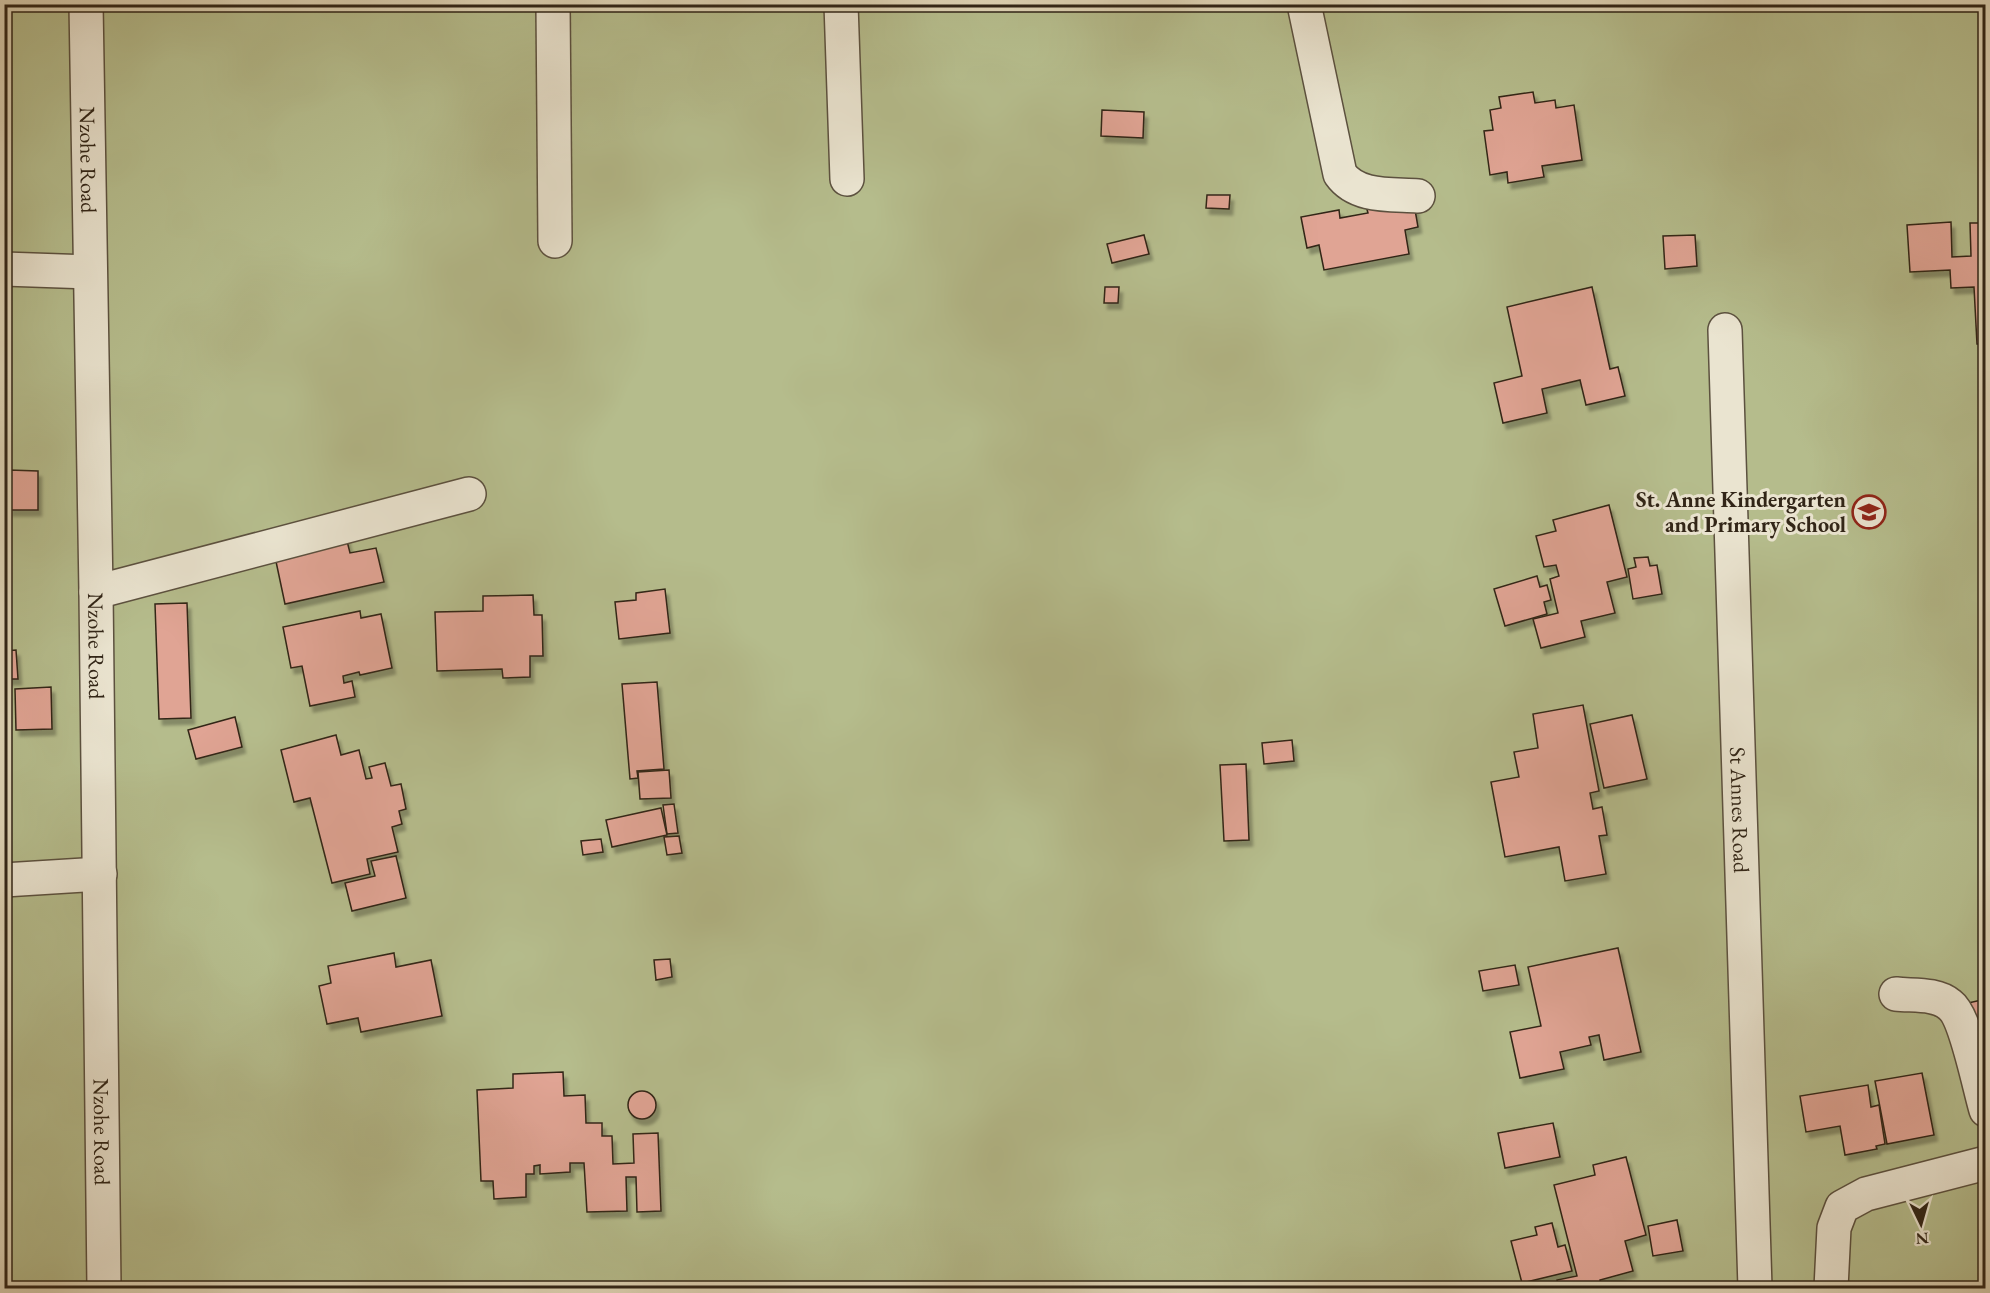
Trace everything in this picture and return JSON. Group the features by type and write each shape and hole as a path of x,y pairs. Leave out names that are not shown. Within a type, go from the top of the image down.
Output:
{"street":[{"name":"Nzohe Road","path":"86,4 100,874 104,1288"},
{"path":"553,4 555,241"},
{"path":"841,4 847,179"},
{"path":"1304,4 1340,174 1347,183 1360,190 1418,196"},
{"path":"4,269 90,272"},
{"name":"St Annes Road","path":"1725,330 1755,1288"},
{"path":"96,592 469,494"},
{"path":"4,880 100,874"},
{"path":"1896,994 1935,997 1950,1005 1960,1017 1986,1110"},
{"path":"1831,1288 1834,1228 1842,1207 1866,1194 1986,1163"}],"green space":[{"path":"5,5 1985,5 1985,1288 5,1288"}],"building":[{"path":"1533,92 1535,103 1555,100 1556,108 1574,105 1582,160 1542,166 1544,177 1508,183 1507,172 1490,175 1484,131 1493,130 1490,110 1501,108 1499,97"},
{"path":"1102,110 1144,112 1143,138 1101,136"},
{"path":"1207,195 1230,195 1229,209 1206,208"},
{"path":"1413,198 1418,227 1405,230 1409,254 1324,270 1319,245 1307,248 1301,217 1339,210 1340,218 1368,213 1366,206"},
{"path":"1951,222 1952,257 1971,256 1970,223 1986,223 1986,344 1977,344 1974,287 1951,288 1950,270 1910,272 1907,225"},
{"path":"1144,235 1149,254 1112,263 1107,244"},
{"path":"1695,235 1697,266 1665,269 1663,236"},
{"path":"1105,287 1119,287 1118,303 1104,303"},
{"path":"1592,287 1610,369 1618,367 1625,396 1586,405 1580,380 1542,389 1547,413 1503,423 1494,383 1522,376 1507,307"},
{"path":"9,470 38,471 38,510 9,510"},
{"path":"1609,505 1627,577 1607,582 1615,613 1581,621 1585,637 1541,648 1533,619 1558,613 1550,579 1559,576 1556,565 1544,567 1536,536 1556,531 1553,520"},
{"path":"346,537 350,553 376,548 384,582 285,604 274,552"},
{"path":"1648,557 1650,566 1657,565 1662,594 1633,599 1628,569 1636,567 1634,558"},
{"path":"1537,576 1540,587 1547,585 1551,600 1544,602 1547,614 1505,626 1494,589"},
{"path":"665,589 670,633 619,639 615,602 636,600 636,593"},
{"path":"533,595 534,615 542,615 543,656 530,656 530,677 503,678 502,669 437,671 435,612 483,611 483,596"},
{"path":"187,603 191,718 159,719 155,604"},
{"path":"360,611 361,618 381,614 392,668 343,676 344,683 352,681 355,697 310,706 302,666 291,668 283,627"},
{"path":"16,650 18,679 4,679 4,651"},
{"path":"657,682 664,769 637,771 638,778 630,779 622,684"},
{"path":"51,687 52,729 16,730 15,689"},
{"path":"1583,705 1599,791 1590,793 1593,809 1602,807 1607,835 1599,836 1606,874 1565,881 1559,847 1505,857 1491,782 1519,777 1514,752 1538,748 1533,714"},
{"path":"1632,715 1647,779 1604,788 1590,724"},
{"path":"235,717 242,747 196,759 188,730"},
{"path":"336,735 341,755 359,750 366,779 372,778 369,767 385,763 391,786 401,784 406,809 399,811 402,824 392,827 398,852 367,859 370,874 332,883 310,798 294,802 281,750"},
{"path":"1292,740 1294,761 1264,764 1262,743"},
{"path":"1246,764 1249,840 1224,841 1220,765"},
{"path":"669,770 671,798 640,799 638,772"},
{"path":"674,804 678,833 667,834 663,805"},
{"path":"661,808 667,835 612,847 606,820"},
{"path":"679,836 682,853 667,855 664,837"},
{"path":"601,839 603,852 583,855 581,841"},
{"path":"396,856 406,898 352,911 345,883 375,876 371,861"},
{"path":"1618,948 1641,1052 1604,1060 1599,1035 1589,1037 1591,1045 1560,1052 1564,1069 1520,1078 1510,1032 1541,1026 1528,967"},
{"path":"394,953 396,967 431,960 442,1016 361,1032 358,1018 327,1024 319,986 331,983 328,966"},
{"path":"670,959 672,977 656,980 654,960"},
{"path":"1515,965 1519,985 1483,991 1479,971"},
{"path":"1986,999 1986,1080 1968,1003"},
{"path":"563,1072 564,1096 585,1095 586,1123 602,1123 602,1136 612,1136 613,1164 634,1163 633,1134 658,1133 661,1211 637,1212 636,1177 626,1177 627,1211 587,1212 584,1163 570,1163 570,1172 540,1174 540,1165 534,1166 534,1174 526,1174 526,1197 494,1199 493,1181 481,1181 477,1090 513,1088 513,1074"},
{"path":"1922,1073 1934,1135 1887,1144 1875,1081"},
{"path":"1868,1085 1871,1107 1879,1105 1885,1144 1876,1146 1877,1149 1845,1155 1840,1126 1806,1132 1800,1096"},
{"path":"642,1091 652,1095 656,1105 652,1115 642,1119 632,1115 628,1105 632,1095"},
{"path":"1553,1123 1560,1157 1505,1168 1498,1133"},
{"path":"1626,1157 1646,1235 1625,1241 1633,1271 1600,1280 1602,1288 1559,1288 1557,1280 1577,1276 1554,1185 1595,1175 1593,1165"},
{"path":"1677,1220 1683,1251 1653,1256 1648,1226"},
{"path":"1552,1223 1558,1247 1565,1245 1572,1271 1522,1283 1511,1241 1537,1235 1535,1227"}],"place":[{"name":"St. Anne Kindergarten and Primary School","path":"1869,512"}]}
